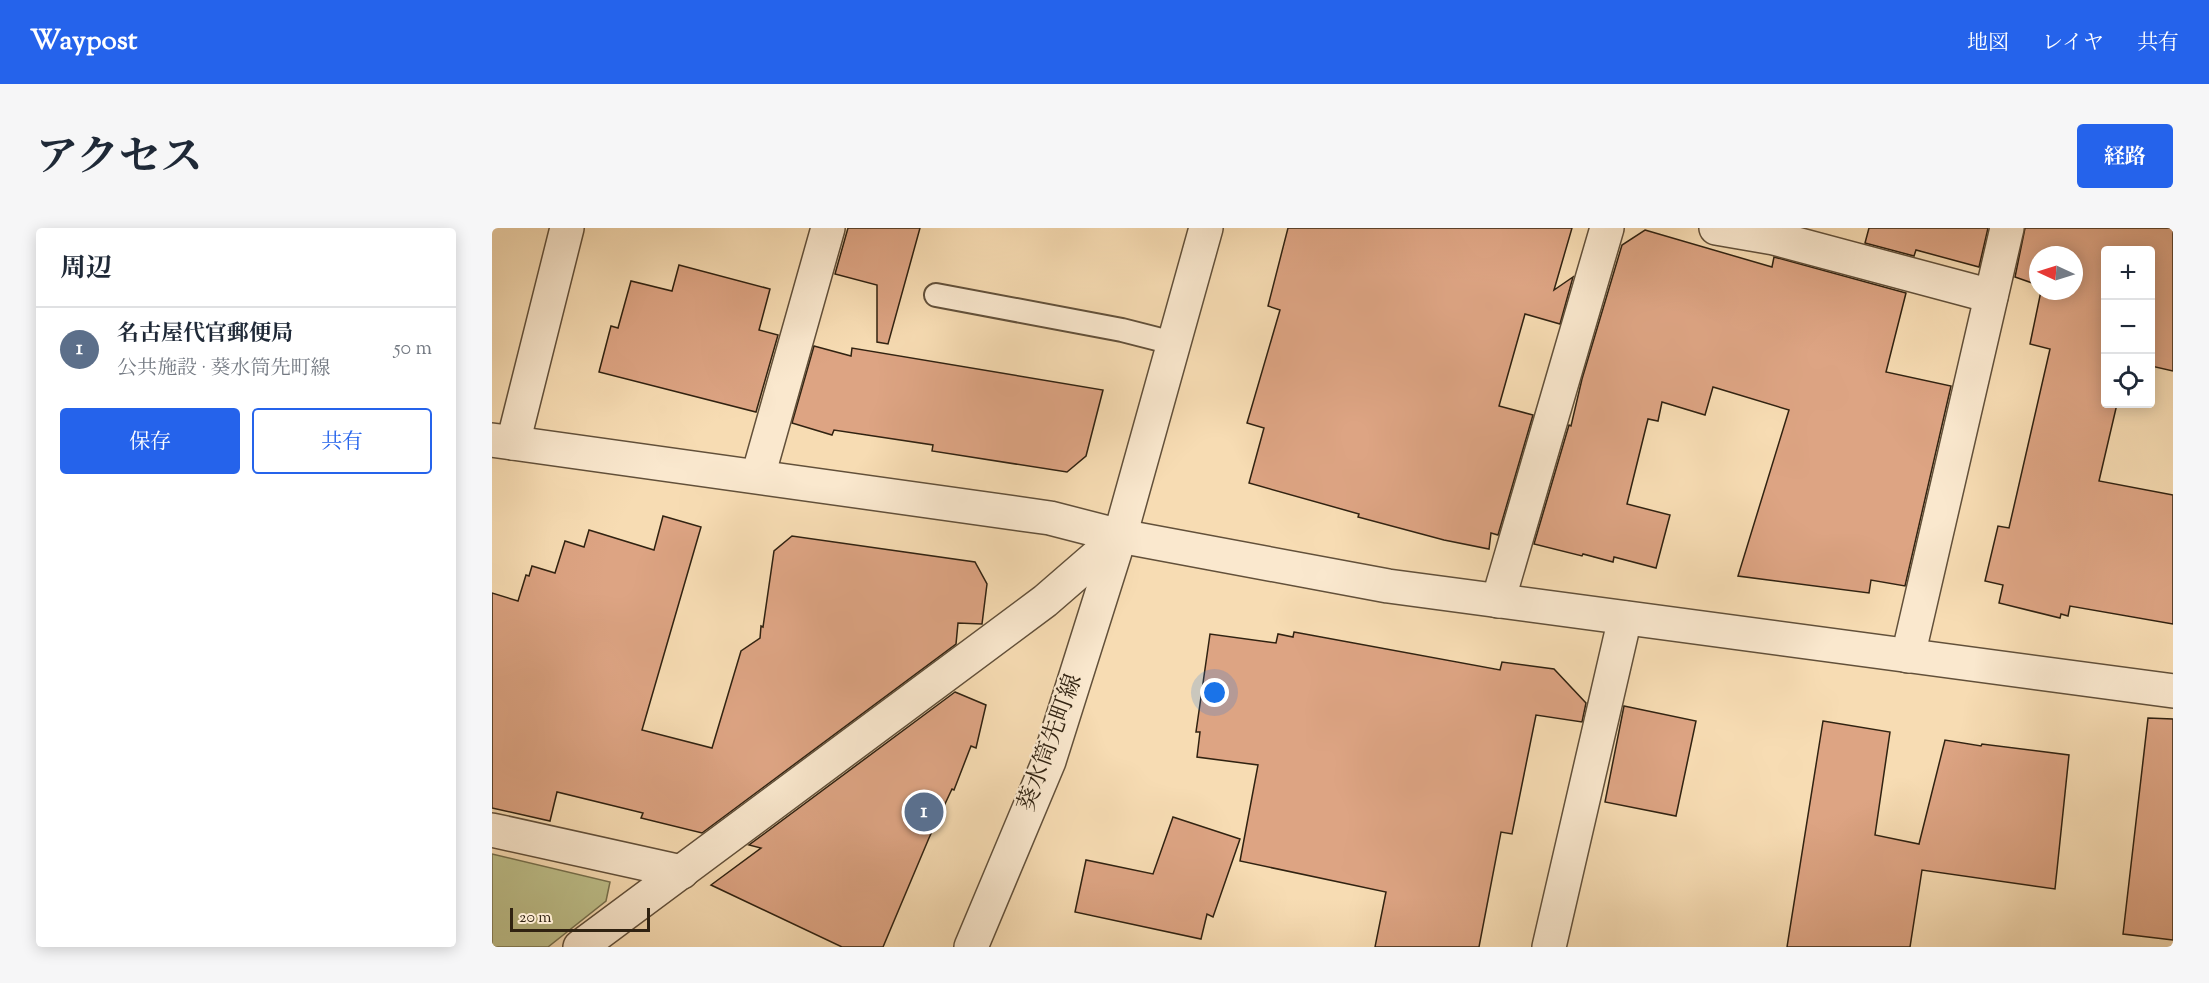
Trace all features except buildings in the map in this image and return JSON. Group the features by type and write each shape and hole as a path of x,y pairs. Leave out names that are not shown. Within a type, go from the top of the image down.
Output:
{"street":[{"path":"567,228 502,441 1050,518 1120,536 1388,585 1498,602 2173,691"},
{"path":"758,476 828,228"},
{"name":"葵水筒先町線","path":"970,947 1049,761 1120,536 1206,228"},
{"path":"1498,602 1606,228"},
{"path":"1716,228 1773,238 1991,296"},
{"path":"1908,656 2007,228"},
{"path":"580,947 1039,606 1120,536"},
{"path":"1549,947 1625,618"},
{"path":"492,830 682,872"}],"lane":[{"path":"936,295 1122,330 1173,343"}],"green space":[{"path":"492,854 610,882 606,901 548,947 492,947"}],"place":[{"name":"名古屋代官郵便局","path":"924,812"}]}
